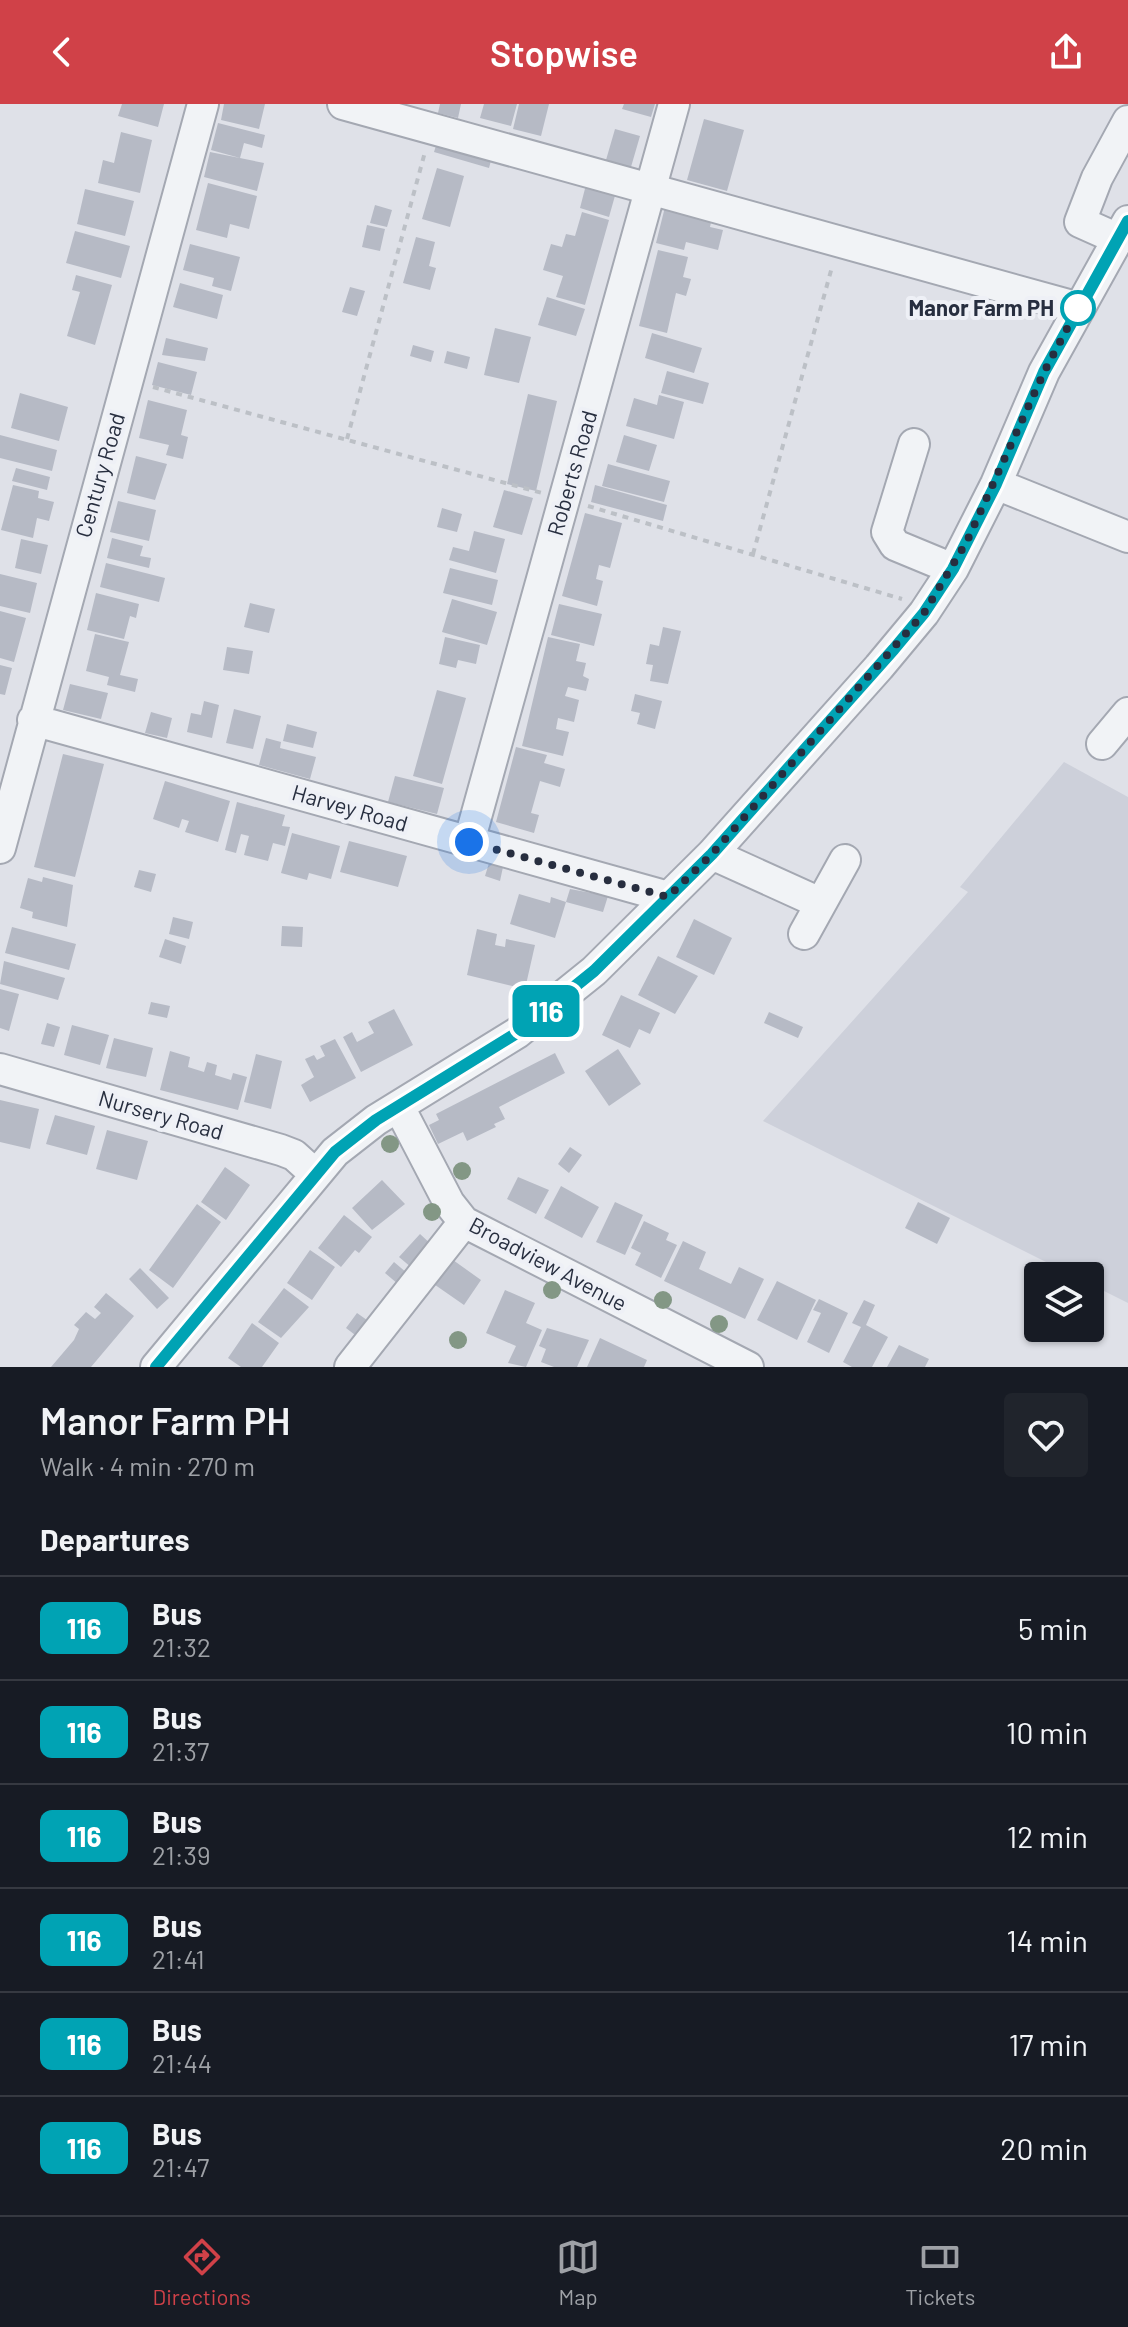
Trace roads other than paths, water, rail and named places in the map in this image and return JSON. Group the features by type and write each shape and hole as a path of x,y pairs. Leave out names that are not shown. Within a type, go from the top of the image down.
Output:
{"street":[{"name":"Century Road","path":"0,848 203,104"},
{"path":"343,104 1079,308"},
{"name":"Roberts Road","path":"469,842 674,104"},
{"path":"156,1367 315,1174 353,1135 467,1067 560,1001 712,854 924,613 953,569 996,484 1044,372 1123,230 1080,222 1097,178 1128,121"},
{"path":"914,444 887,532 895,545 953,569"},
{"path":"996,484 1128,537"},
{"path":"1102,744 1128,713"},
{"name":"Harvey Road","path":"33,720 668,897"},
{"path":"712,854 820,903"},
{"path":"804,934 845,860"},
{"name":"Nursery Road","path":"0,1069 281,1150 294,1155 315,1174"},
{"name":"Broadview Avenue","path":"399,1107 449,1203 464,1222 748,1367"},
{"path":"350,1367 464,1222"}],"place":[{"name":"Manor Farm PH","path":"1078,308"}]}
